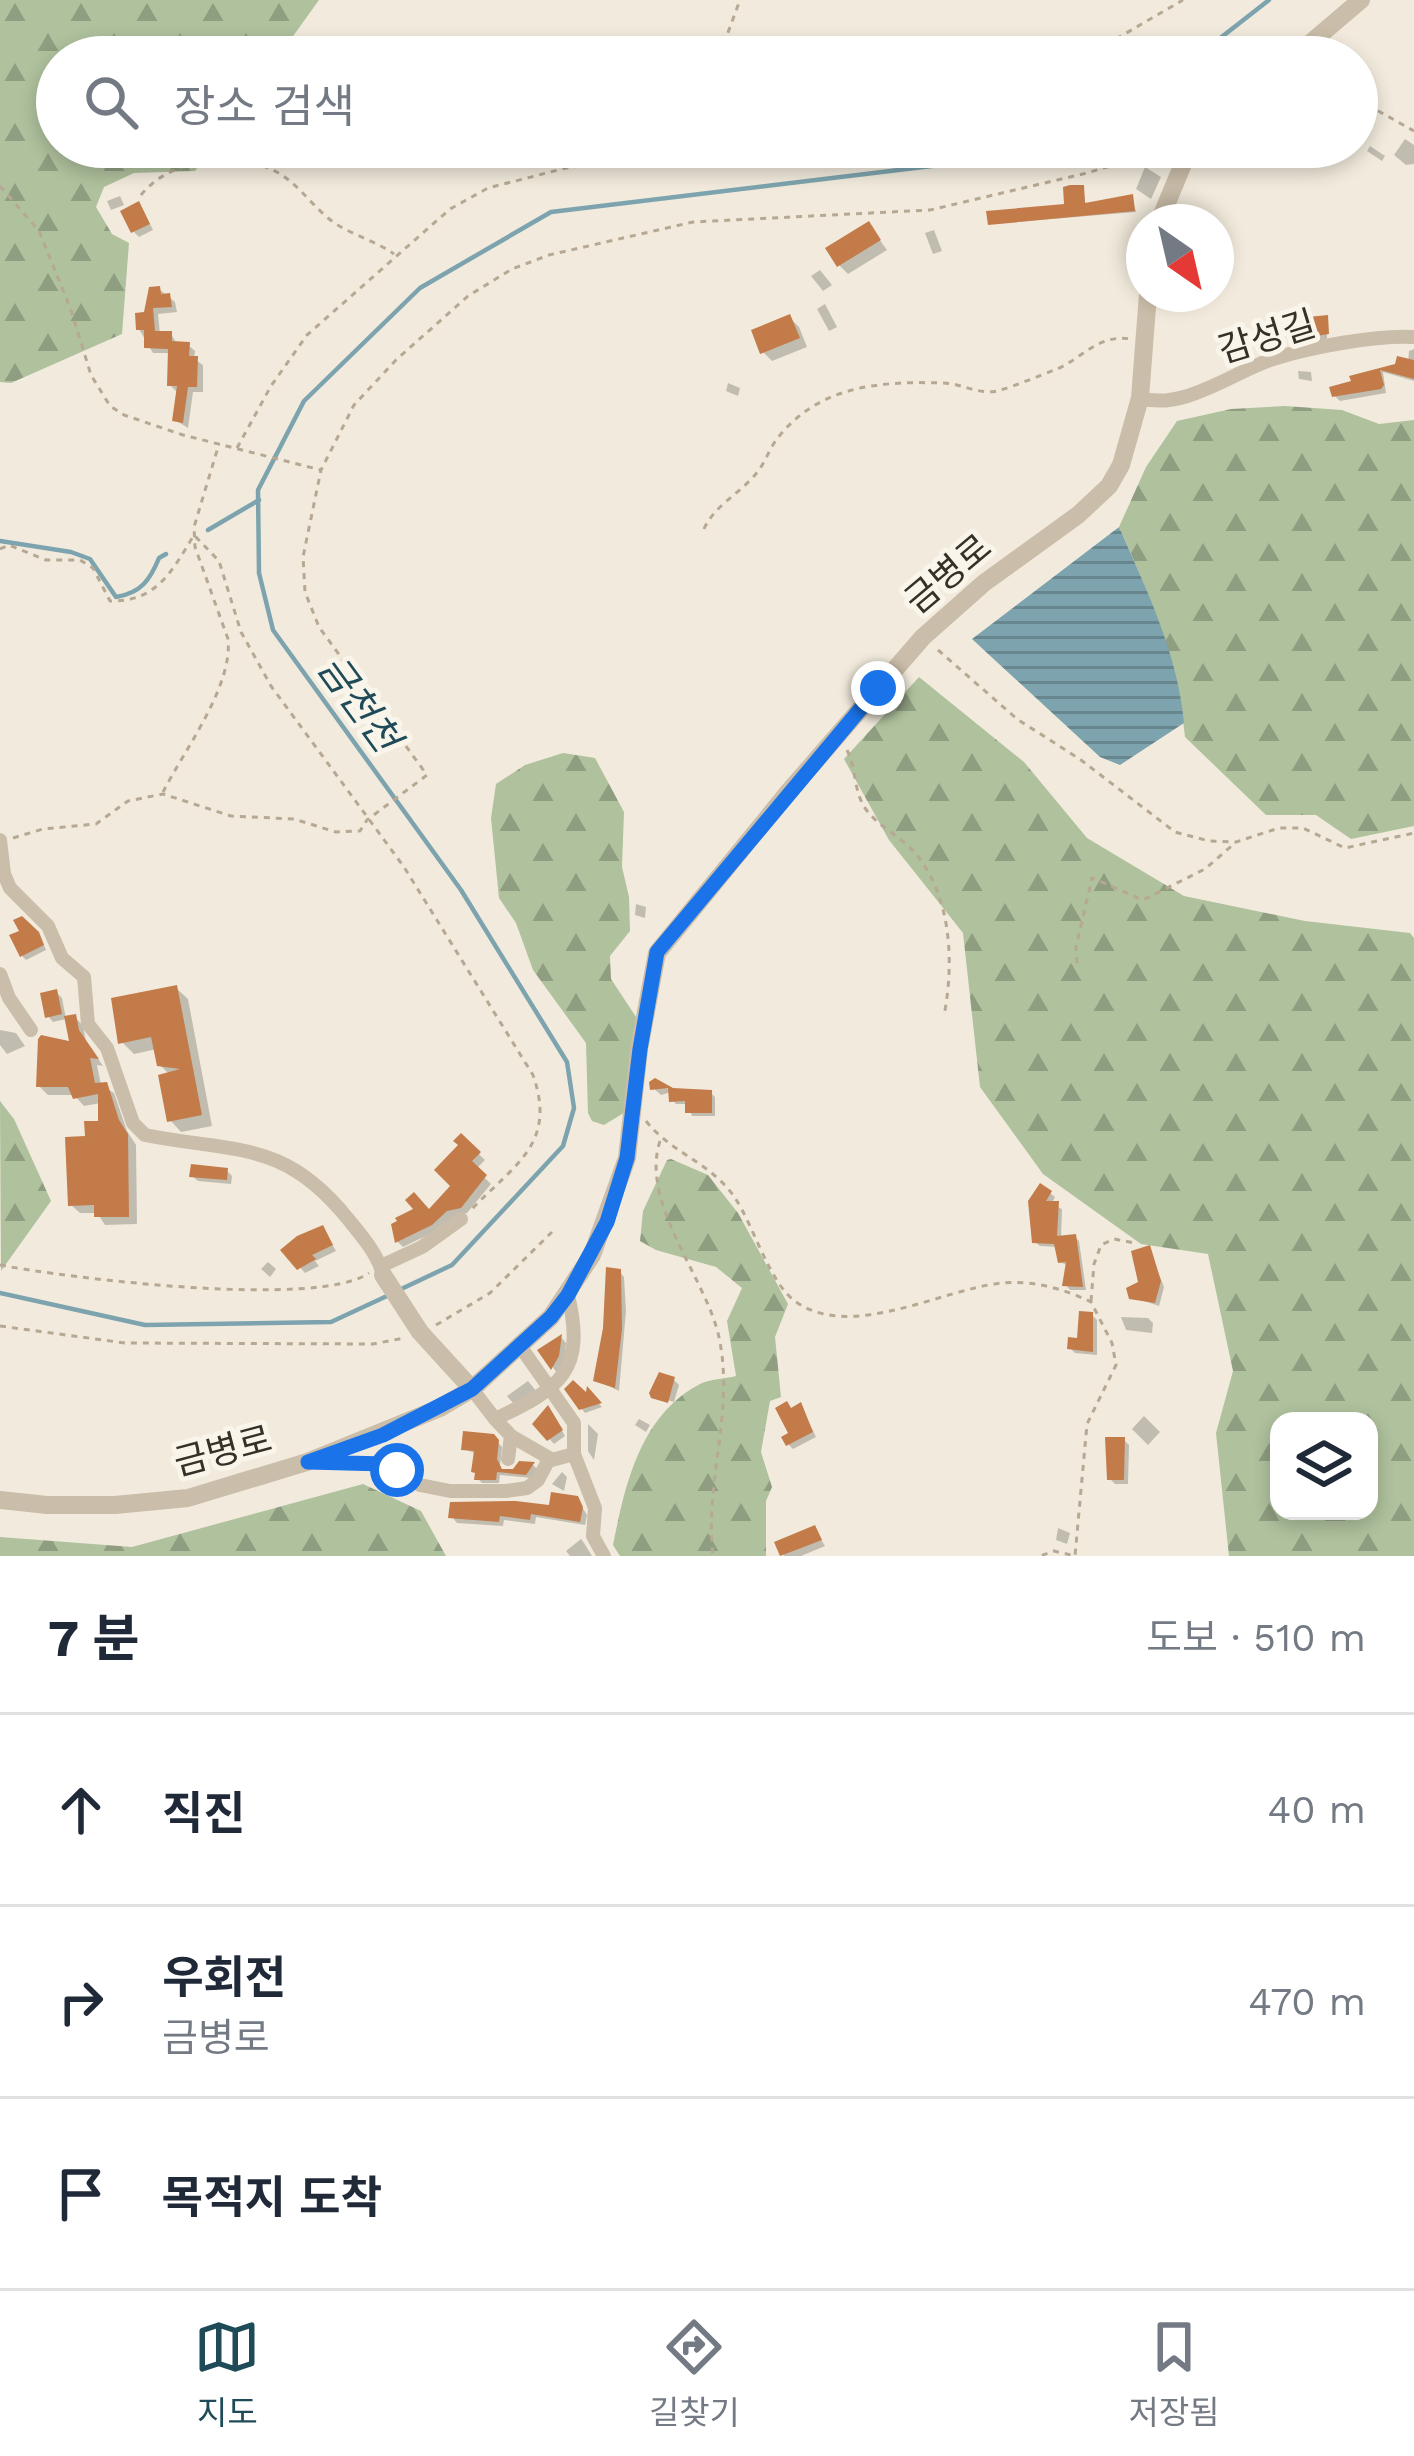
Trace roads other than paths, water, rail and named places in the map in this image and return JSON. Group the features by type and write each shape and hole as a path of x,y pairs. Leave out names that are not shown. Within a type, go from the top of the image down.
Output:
{"street":[{"path":"1319,36 1361,0"},
{"path":"1166,204 1181,168"},
{"name":"금병로","path":"0,1500 92,1505 188,1498 383,1435 472,1389 520,1346 568,1295 607,1222 627,1158 657,952 922,637 1109,486 1140,398 1146,312"},
{"name":"감성길","path":"1140,398 1161,404 1276,358 1378,335 1414,337"},
{"path":"1,842 2,868 10,887 48,926 62,958 84,977 88,1024 107,1048 133,1123 145,1135 249,1150 277,1158 302,1173 328,1194 416,1325 511,1436 551,1459 574,1454"},
{"path":"0,974 9,998 31,1030"},
{"path":"382,1270 461,1220"},
{"path":"495,1419 564,1376 574,1360 577,1330 568,1295"},
{"path":"520,1346 574,1423 574,1454 595,1508 593,1536 604,1556"},
{"path":"508,1459 511,1436"},
{"path":"308,1462 385,1464 420,1484 450,1491 506,1491 527,1488 551,1459"}],"water":[{"path":"1119,527 1168,648 1184,723 1120,765 1100,757 972,639"}],"waterway":[{"name":"금천천","path":"1223,36 1269,0"},
{"name":"금천천","path":"397,1291 452,1265 563,1146 574,1108 567,1062 461,890 273,630 259,573 258,490 304,401 420,288 551,212 915,168"},
{"path":"208,530 259,500"},
{"path":"0,541 90,559 116,597 144,584 166,554"},
{"name":"금천천","path":"0,1293 145,1325 331,1322 387,1296"}]}
